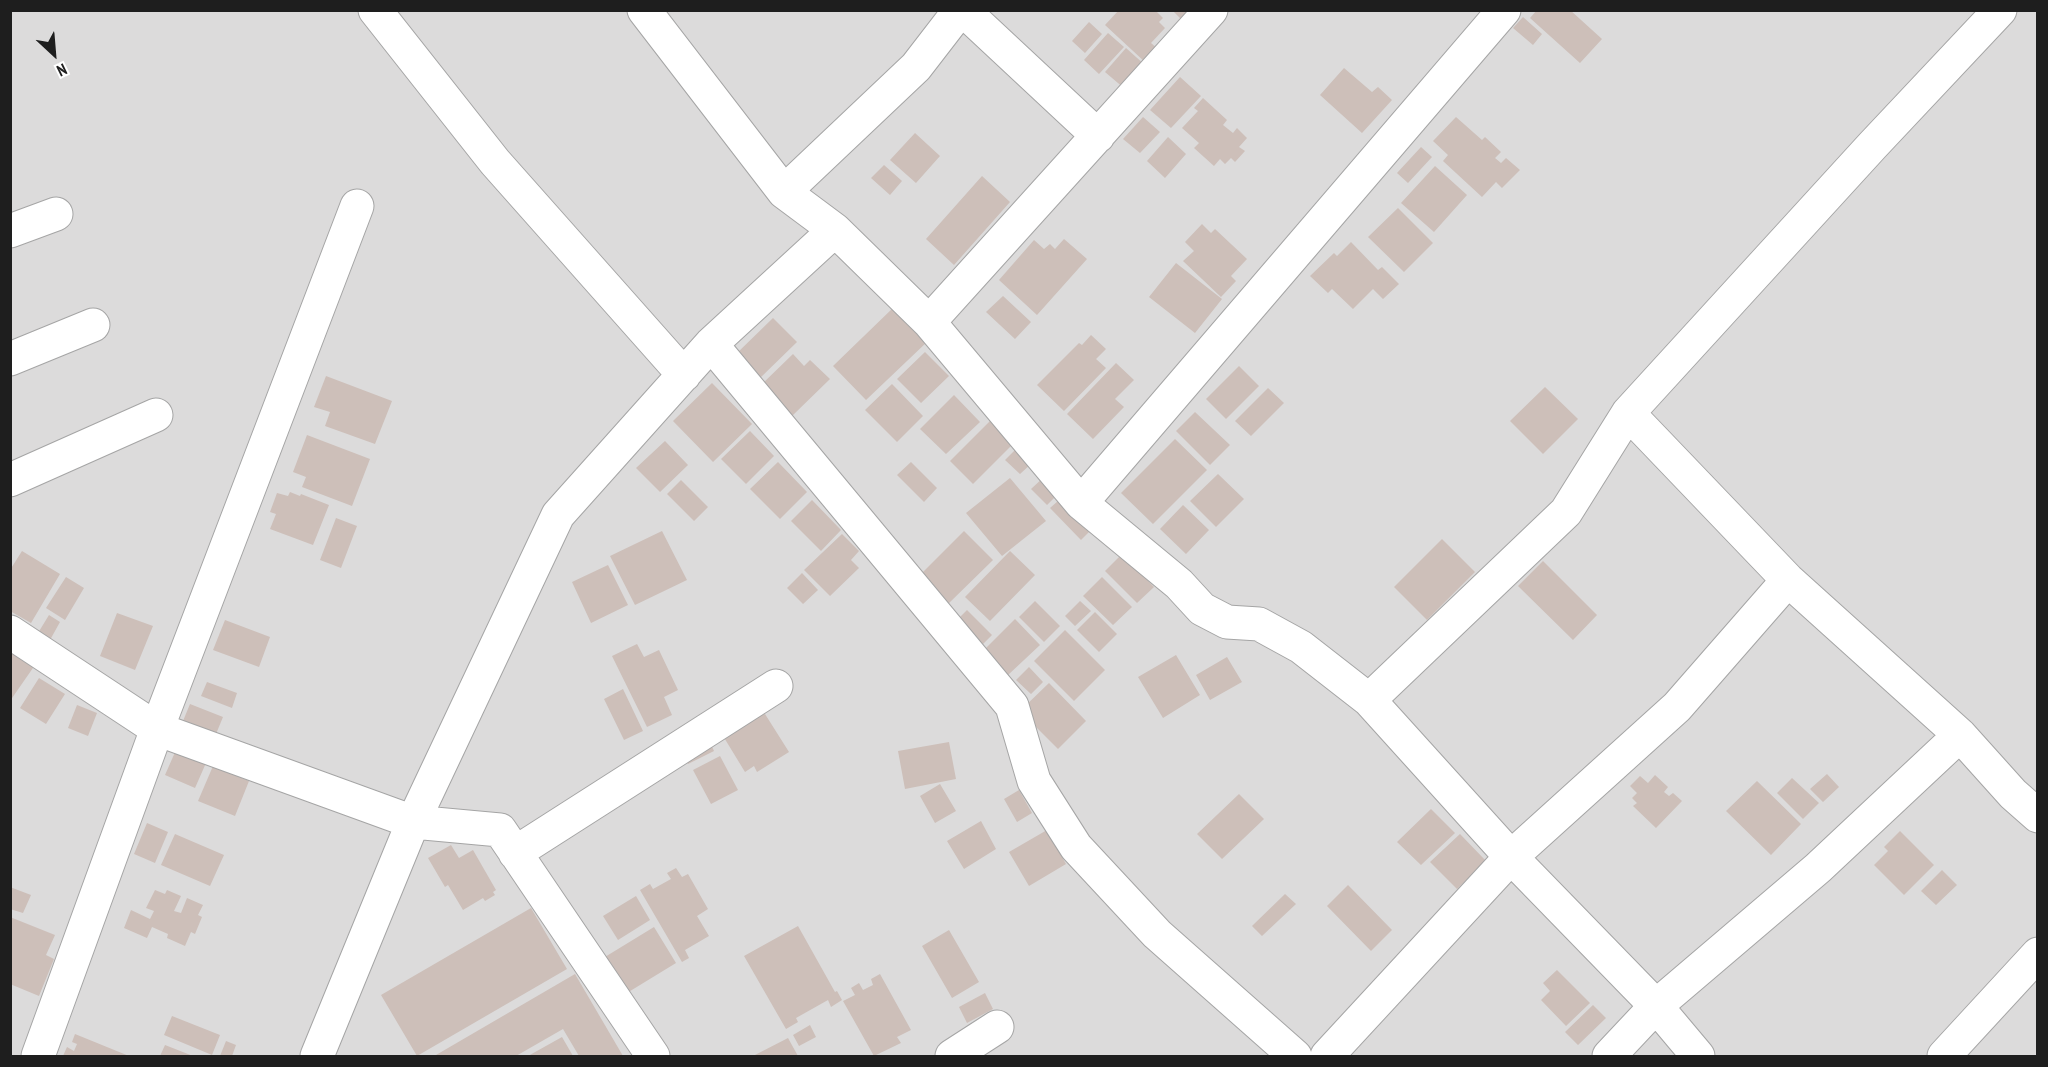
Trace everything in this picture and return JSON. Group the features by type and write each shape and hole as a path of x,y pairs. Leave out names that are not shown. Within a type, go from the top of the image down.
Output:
{"street":[{"path":"375,10 495,162 684,375"},
{"path":"644,10 784,192 836,230 929,322 1081,503 1179,584 1202,609 1227,622 1259,624 1301,646 1369,700 1511,857 1656,1006 1698,1056"},
{"path":"784,192 916,67 962,10 1098,136"},
{"path":"929,322 1211,10"},
{"path":"1081,503 1504,10"},
{"path":"1369,700 1566,512 1628,413 1872,146 2000,10"},
{"path":"38,1056 157,729 357,206"},
{"path":"10,231 56,214"},
{"path":"317,1056 412,822 558,515 711,344 836,230"},
{"path":"10,359 93,325"},
{"path":"711,344 1012,706 1034,781 1076,848 1157,934 1295,1056"},
{"path":"1628,413 1788,580 1960,735 2013,794 2037,816"},
{"path":"10,480 156,415"},
{"path":"1327,1056 1511,857 1677,707 1788,580"},
{"path":"10,632 157,729 412,822 500,830 653,1056"},
{"path":"515,853 776,686"},
{"path":"1609,1056 1656,1006 1818,868 1960,735"},
{"path":"1944,1056 2037,954"},
{"path":"952,1056 997,1027"}],"shaded area":[{"path":"11,11 2037,11 2037,1056 11,1056"}],"building":[{"path":"1119,10 1155,10 1163,18 1159,22 1165,28 1151,43 1158,49 1146,63 1105,25"},
{"path":"1172,10 1189,10 1181,19"},
{"path":"1537,10 1570,10 1602,39 1580,63 1530,18"},
{"path":"1523,17 1542,34 1533,45 1513,28"},
{"path":"1089,22 1102,34 1085,53 1072,41"},
{"path":"1108,33 1124,47 1099,74 1084,60"},
{"path":"1126,48 1146,66 1125,89 1105,72"},
{"path":"1344,68 1372,92 1378,87 1392,100 1362,133 1320,95"},
{"path":"1180,77 1201,96 1171,128 1150,110"},
{"path":"1203,98 1227,120 1223,125 1233,133 1237,128 1247,138 1239,147 1245,151 1235,162 1231,158 1225,164 1220,159 1214,166 1194,148 1199,143 1182,128 1198,111 1194,108"},
{"path":"1143,117 1160,132 1140,153 1123,139"},
{"path":"1456,117 1482,140 1485,137 1501,152 1495,158 1501,163 1506,158 1520,170 1502,188 1496,182 1482,197 1443,161 1448,155 1433,141"},
{"path":"915,133 940,156 916,183 890,160"},
{"path":"1168,137 1186,154 1165,178 1147,161"},
{"path":"1421,147 1432,157 1408,183 1397,173"},
{"path":"884,165 902,181 890,195 871,178"},
{"path":"1435,166 1467,195 1434,232 1401,203"},
{"path":"982,176 1010,202 954,265 926,239"},
{"path":"1398,208 1433,243 1404,272 1368,237"},
{"path":"1202,224 1211,233 1215,229 1247,259 1231,276 1236,281 1221,297 1183,261 1194,251 1185,242"},
{"path":"1064,239 1087,259 1037,315 999,280 1034,240 1044,249 1050,244 1055,249"},
{"path":"1351,242 1378,270 1382,267 1399,284 1383,299 1373,289 1353,309 1332,289 1328,293 1310,276 1334,253 1337,256"},
{"path":"1176,263 1222,299 1195,333 1149,297"},
{"path":"1003,296 1031,322 1015,339 986,312"},
{"path":"894,307 928,341 866,400 833,366"},
{"path":"773,318 797,342 758,380 734,356"},
{"path":"1091,335 1106,349 1096,359 1106,368 1064,411 1037,385 1079,343 1082,345"},
{"path":"925,352 949,376 921,403 897,379"},
{"path":"793,354 804,366 810,360 830,379 792,416 761,385"},
{"path":"1116,363 1134,380 1115,399 1124,407 1093,439 1067,414"},
{"path":"1239,366 1259,386 1226,419 1206,399"},
{"path":"326,376 392,401 375,444 325,426 330,412 314,407"},
{"path":"712,383 752,424 713,462 673,421"},
{"path":"892,384 923,416 897,442 865,410"},
{"path":"1545,387 1578,419 1543,454 1510,421"},
{"path":"1268,388 1284,403 1251,436 1235,421"},
{"path":"954,395 980,422 946,454 920,429"},
{"path":"1195,412 1230,445 1210,465 1176,431"},
{"path":"990,421 1013,444 973,484 950,461"},
{"path":"750,431 774,456 746,484 721,459"},
{"path":"307,435 370,459 352,506 302,487 306,477 293,472"},
{"path":"1175,439 1207,470 1153,524 1121,493"},
{"path":"665,441 688,465 660,492 636,468"},
{"path":"1017,448 1032,463 1020,474 1005,460"},
{"path":"778,462 807,492 780,519 750,489"},
{"path":"911,462 937,488 924,502 897,475"},
{"path":"1218,474 1244,499 1216,527 1190,501"},
{"path":"1044,477 1060,492 1047,505 1031,489"},
{"path":"1010,478 1046,521 1002,556 966,513"},
{"path":"681,480 708,507 694,521 667,494"},
{"path":"290,492 329,505 313,545 270,529 276,514 270,512 277,493 288,496"},
{"path":"812,500 841,530 821,551 791,521"},
{"path":"1058,501 1089,532 1081,540 1050,508"},
{"path":"1183,505 1209,530 1186,554 1160,529"},
{"path":"336,518 357,526 341,568 320,560"},
{"path":"662,531 687,580 635,605 610,556"},
{"path":"964,531 993,560 946,606 918,577"},
{"path":"842,534 859,551 851,560 859,568 830,596 804,570"},
{"path":"1442,539 1475,572 1427,620 1394,587"},
{"path":"22,551 60,574 31,623 10,611 10,570"},
{"path":"1010,551 1035,575 990,621 965,597"},
{"path":"1122,554 1154,587 1137,603 1105,571"},
{"path":"1543,561 1597,615 1573,640 1518,586"},
{"path":"608,565 628,605 591,623 572,582"},
{"path":"802,573 818,590 803,604 787,588"},
{"path":"66,577 84,588 65,620 46,608"},
{"path":"1102,577 1132,607 1113,625 1083,596"},
{"path":"1035,601 1060,626 1044,642 1019,617"},
{"path":"1080,601 1091,611 1075,626 1065,616"},
{"path":"967,610 992,635 981,646 956,621"},
{"path":"1095,612 1117,634 1099,652 1077,630"},
{"path":"117,613 153,626 135,670 100,656"},
{"path":"49,615 60,622 50,640 38,633"},
{"path":"1015,619 1040,645 1008,675 984,650"},
{"path":"225,620 270,637 259,667 213,650"},
{"path":"1065,630 1105,670 1074,701 1034,661"},
{"path":"637,644 644,657 659,650 678,690 664,697 672,715 647,727 612,656"},
{"path":"10,649 35,665 10,701"},
{"path":"1176,655 1200,695 1163,718 1138,677"},
{"path":"1227,657 1242,682 1210,700 1196,675"},
{"path":"1029,667 1043,682 1031,694 1016,680"},
{"path":"39,678 65,694 46,724 20,708"},
{"path":"207,682 237,693 232,708 201,696"},
{"path":"1049,683 1086,721 1058,749 1020,711"},
{"path":"623,689 643,731 624,740 604,699"},
{"path":"190,704 223,717 216,734 183,721"},
{"path":"77,705 97,713 88,736 68,728"},
{"path":"756,707 761,715 765,714 789,752 757,772 754,766 745,772 720,731"},
{"path":"708,738 714,751 688,764 681,751"},
{"path":"949,742 956,779 905,789 898,751"},
{"path":"176,750 206,763 195,788 165,775"},
{"path":"720,756 738,790 711,804 693,770"},
{"path":"213,766 249,781 235,816 198,801"},
{"path":"1827,774 1839,787 1823,802 1810,789"},
{"path":"1655,775 1668,787 1664,792 1669,796 1673,793 1682,801 1656,828 1633,806 1637,803 1632,798 1637,793 1630,786 1640,776 1648,783"},
{"path":"1792,778 1819,803 1803,819 1777,793"},
{"path":"1757,781 1801,824 1771,855 1726,811"},
{"path":"940,784 956,811 935,823 920,796"},
{"path":"1019,790 1032,813 1017,822 1004,799"},
{"path":"1239,794 1264,819 1222,859 1197,834"},
{"path":"1431,809 1455,833 1421,865 1397,842"},
{"path":"981,821 996,849 964,869 947,841"},
{"path":"147,823 168,832 155,863 134,854"},
{"path":"1047,830 1066,864 1029,886 1009,852"},
{"path":"1900,831 1934,865 1904,895 1874,865 1888,851 1884,847"},
{"path":"175,834 224,855 210,886 161,865"},
{"path":"1460,834 1486,861 1457,889 1430,862"},
{"path":"451,845 459,858 473,850 496,890 493,892 495,895 485,901 483,898 463,910 448,885 445,887 428,858"},
{"path":"676,868 682,877 688,874 708,909 697,916 709,936 685,950 689,958 682,962 640,890 650,884 653,889 671,879 667,873"},
{"path":"1942,870 1957,885 1936,905 1921,891"},
{"path":"1348,885 1392,930 1371,951 1327,906"},
{"path":"10,887 31,895 23,913 10,909"},
{"path":"155,890 165,894 167,890 181,896 174,911 181,913 187,898 203,905 198,915 202,917 195,934 191,932 185,946 167,938 168,934 152,927 147,938 124,928 131,910 150,919 154,911 146,908"},
{"path":"1285,894 1296,904 1262,936 1252,926"},
{"path":"636,896 650,920 618,940 603,916"},
{"path":"531,908 567,969 417,1056 381,995"},
{"path":"10,917 55,935 46,955 54,959 39,996 10,984"},
{"path":"798,926 835,992 837,991 842,1000 831,1007 828,1000 796,1018 798,1022 786,1029 744,956"},
{"path":"654,927 676,963 622,996 600,960"},
{"path":"949,930 979,982 952,998 922,946"},
{"path":"1557,970 1590,1003 1566,1026 1541,1000 1550,991 1543,983"},
{"path":"575,974 623,1056 579,1056 563,1029 516,1056 436,1055"},
{"path":"880,974 911,1030 897,1037 901,1043 874,1056 843,1001 855,995 851,988 859,983 863,990 873,985 871,979"},
{"path":"985,993 993,1009 967,1023 959,1007"},
{"path":"1593,1005 1606,1018 1578,1045 1565,1032"},
{"path":"172,1016 220,1035 212,1055 164,1035"},
{"path":"810,1025 816,1037 799,1046 793,1035"},
{"path":"75,1034 129,1056 63,1056 67,1047 74,1051 77,1044 72,1042"},
{"path":"562,1037 573,1056 528,1056"},
{"path":"788,1038 798,1056 753,1056"},
{"path":"226,1041 236,1045 232,1056 220,1056"},
{"path":"165,1045 193,1056 160,1056"}]}
